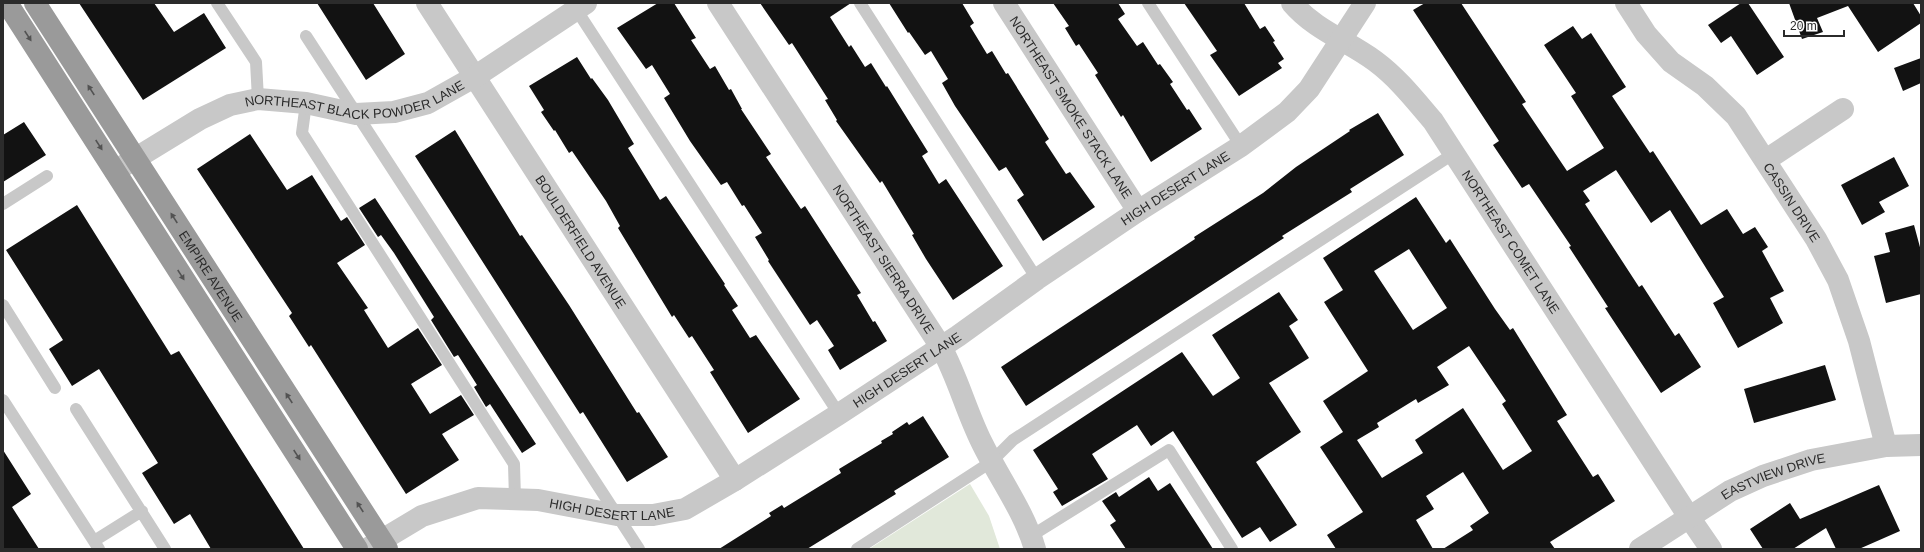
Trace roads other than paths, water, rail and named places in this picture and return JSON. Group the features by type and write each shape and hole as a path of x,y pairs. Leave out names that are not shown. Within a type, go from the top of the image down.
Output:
{"highway":[{"name":"EMPIRE AVENUE","path":"7,3 357,549"},
{"name":"EMPIRE AVENUE","path":"35,3 378,546"}],"street":[{"name":"BOULDERFIELD AVENUE","path":"427,3 476,76 735,480"},
{"name":"NORTHEAST SIERRA DRIVE","path":"718,3 941,347 953,369 972,420 991,462 1015,502 1033,542"},
{"name":"NORTHEAST SMOKE STACK LANE","path":"1004,3 1138,211"},
{"name":"NORTHEAST COMET LANE","path":"1292,3 1319,27 1375,61 1404,85 1433,122 1688,518 1711,549"},
{"name":"HIGH DESERT LANE","path":"378,546 422,516 478,498 538,500 617,515 653,515 685,509 735,480 941,347 1037,279 1138,211 1241,146 1287,112 1309,89 1365,3"},
{"name":"CASSIN DRIVE","path":"1626,3 1646,34 1671,62 1705,86 1736,116 1816,239 1838,280 1859,341 1886,446"},
{"name":"NORTHEAST BLACK POWDER LANE","path":"115,171 200,119 230,105 258,99 306,103 356,114 394,112 428,103 476,76 581,6"},
{"path":"1766,160 1843,109"},
{"name":"EASTVIEW DRIVE","path":"1640,549 1730,491 1764,476 1811,460 1886,446 1921,445"}],"lane":[{"path":"218,3 256,62 258,99"},
{"path":"860,3 1037,279"},
{"path":"1148,3 1241,146"},
{"path":"581,6 839,414"},
{"path":"306,36 639,549"},
{"path":"306,103 302,133 514,464 515,499"},
{"path":"857,549 991,462 1020,436 1454,154"},
{"path":"3,204 46,176"},
{"path":"3,305 56,388"},
{"path":"3,400 97,545 142,511"},
{"path":"76,409 165,549"},
{"path":"1033,542 1169,450 1232,549"}]}
